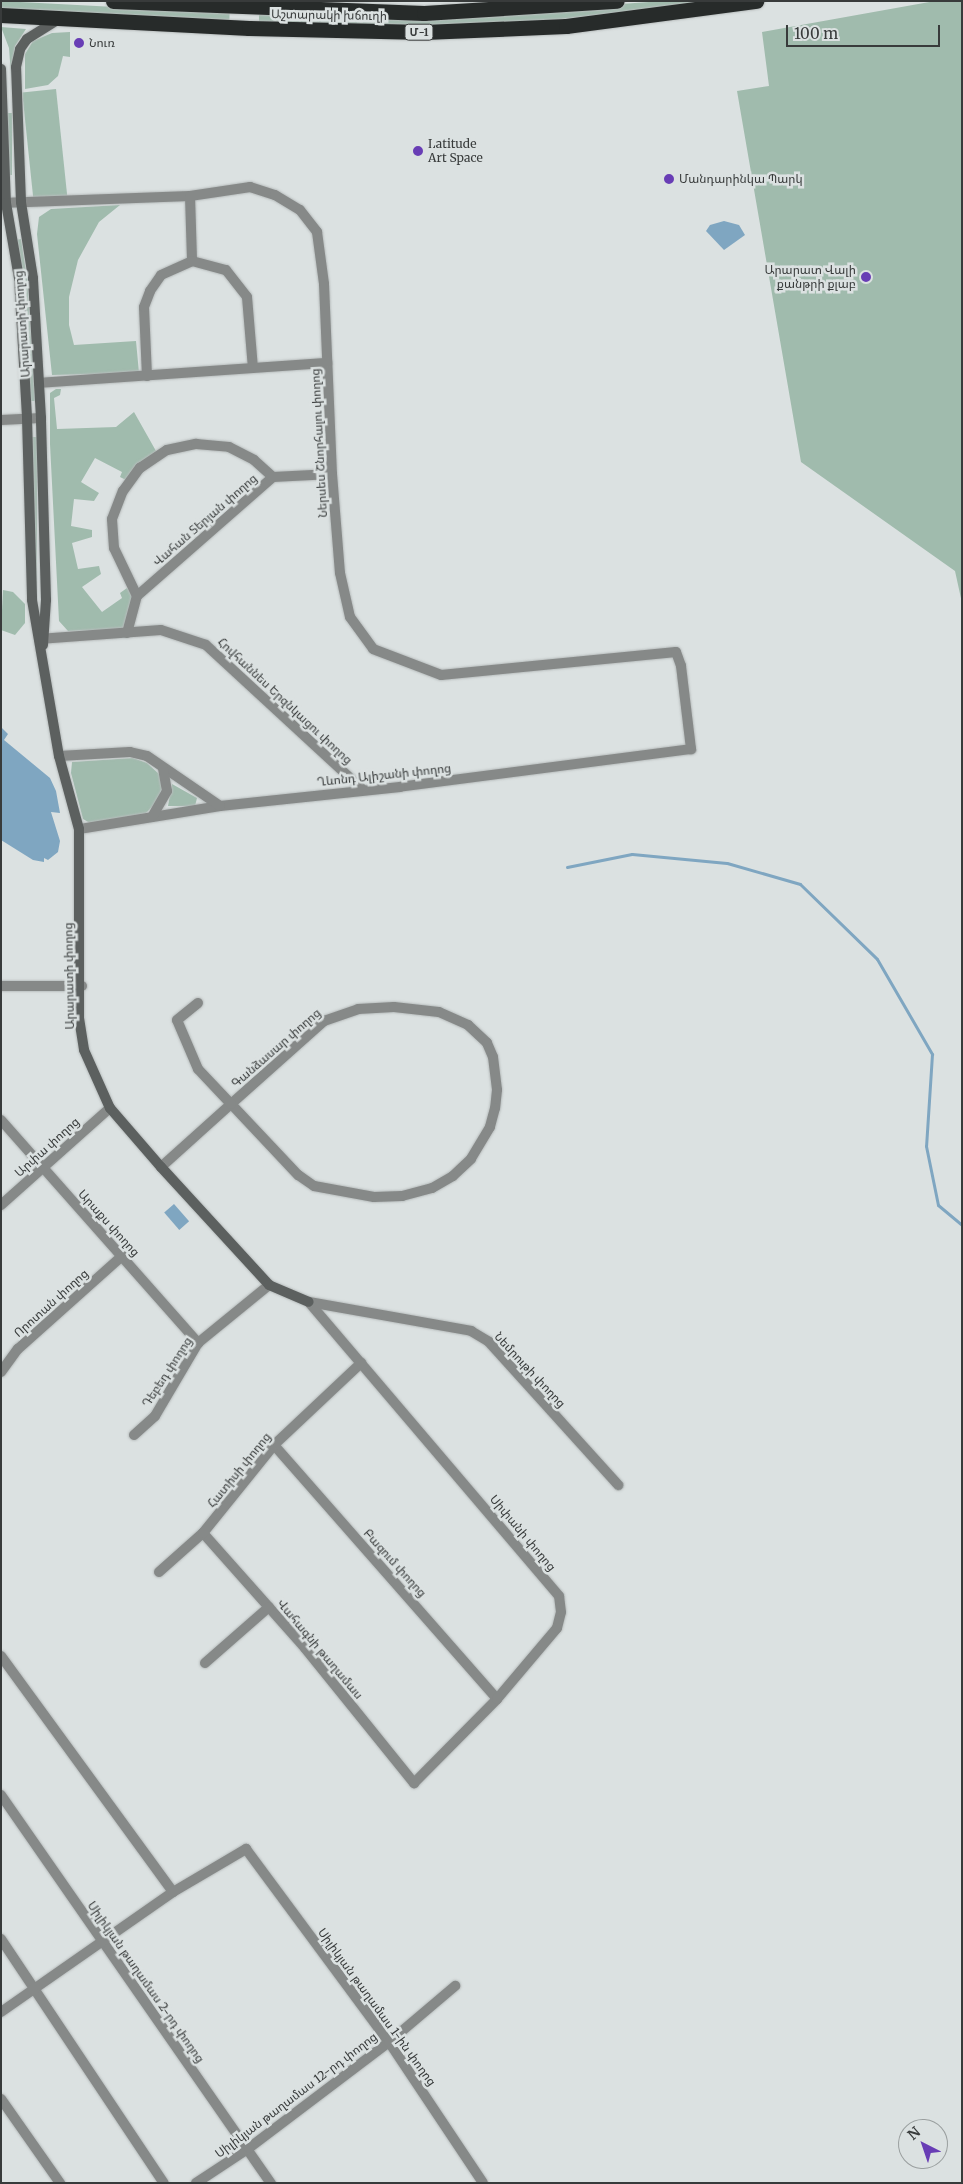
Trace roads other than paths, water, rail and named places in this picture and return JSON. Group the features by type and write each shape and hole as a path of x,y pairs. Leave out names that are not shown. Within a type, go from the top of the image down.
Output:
{"highway":[{"name":"Աշտարակի խճուղի","path":"113,1 249,8 424,13 617,1"},
{"name":"Աշտարակի խճուղի","path":"60,18 249,28 424,32 523,29 605,22 756,1"},
{"path":"249,8 249,28"},
{"name":"Մ-1","path":"1,15 60,18"}],"street":[{"name":"Արարատի փողոց","path":"60,18 27,40 18,56 21,202 33,278 41,418 46,600 42,651 59,756 79,829 82,986 79,1018 84,1050 110,1108 161,1167 269,1285 309,1302"},
{"name":"Արարատի փողոց","path":"1,69 4,203 18,278 27,418 32,600 42,640"},
{"name":"Ներսես Շնորհալու փողոց","path":"4,203 190,196 250,188 275,195 300,210 317,232 324,284 332,474 340,573 350,617 373,649 441,675 676,652 681,666 691,749"},
{"path":"190,196 192,261"},
{"path":"147,376 144,307 150,291 161,275 192,261 226,270 247,296 252,368"},
{"path":"39,383 326,363"},
{"path":"1,420 41,418"},
{"path":"127,633 137,596 114,548 112,520 123,491 140,468 168,450 196,444 229,447 254,460 273,477"},
{"name":"Վահան Տերյան փողոց","path":"137,596 273,477 332,474"},
{"name":"Հովհաննես Երզնկացու փողոց","path":"42,640 161,630 206,644 362,789"},
{"name":"Ղևոնդ Ալիշանի փողոց","path":"79,829 220,806 362,789 400,787 691,749"},
{"path":"59,756 130,752 156,760 163,768 220,806"},
{"path":"152,817 167,791 163,768"},
{"path":"1,986 82,986"},
{"name":"Գանձասար փողոց","path":"161,1167 231,1104 324,1020 342,1013 376,1007 439,1012 468,1025 487,1042 498,1090 490,1127 463,1168 432,1188 388,1197 352,1195 314,1186 298,1175 231,1104 198,1069 177,1020 198,1003"},
{"name":"Արփա փողոց","path":"1,1205 110,1108"},
{"name":"Արաքս փողոց","path":"1,1120 198,1343"},
{"name":"Որոտան փողոց","path":"1,1372 18,1349 122,1256"},
{"name":"Դեբեդ փողոց","path":"134,1435 155,1416 198,1343 269,1285"},
{"name":"Սիփանի փողոց","path":"309,1302 559,1596 561,1612 557,1628 497,1699 414,1783"},
{"name":"Նեմրութի փողոց","path":"309,1302 472,1331 489,1342 618,1485"},
{"name":"Հատիսի փողոց","path":"159,1572 203,1533 274,1445 361,1363"},
{"name":"Բազում փողոց","path":"274,1445 497,1699"},
{"name":"Վահագնի թաղամաս","path":"203,1533 268,1607 414,1783"},
{"path":"205,1663 268,1607"},
{"path":"1,1656 173,1892 1,2012"},
{"name":"Սիլիկյան թաղամաս 2-րդ փողոց","path":"1,1795 102,1942 249,2148 270,2183"},
{"name":"Սիլիկյան թաղամաս 1-ին փողոց","path":"173,1892 246,1849 389,2042 483,2183"},
{"path":"1,1939 164,2183"},
{"name":"Սիլիկյան թաղամաս 12-րդ փողոց","path":"196,2183 249,2148 389,2042 455,1986"},
{"path":"1,2099 60,2183"}],"water":[{"path":"724,221 739,225 745,235 724,250 706,231 710,225"},
{"path":"1,727 8,734 4,740 50,778 56,791 60,813 51,812 60,841 58,852 48,860 44,858 44,862 33,860 1,840"},
{"path":"174,1204 189,1221 179,1230 164,1213"}],"waterway":[{"path":"567,867 632,854 727,863 800,884 877,959 932,1054 926,1146 938,1205 962,1225"}],"place":[{"name":"Նուռ","path":"79,43"},
{"name":"Latitude Art Space","path":"418,151"},
{"name":"Մանդարինկա Պարկ","path":"669,179"},
{"name":"Արարատ Վալի քանթրի քլաբ","path":"866,277"}]}
